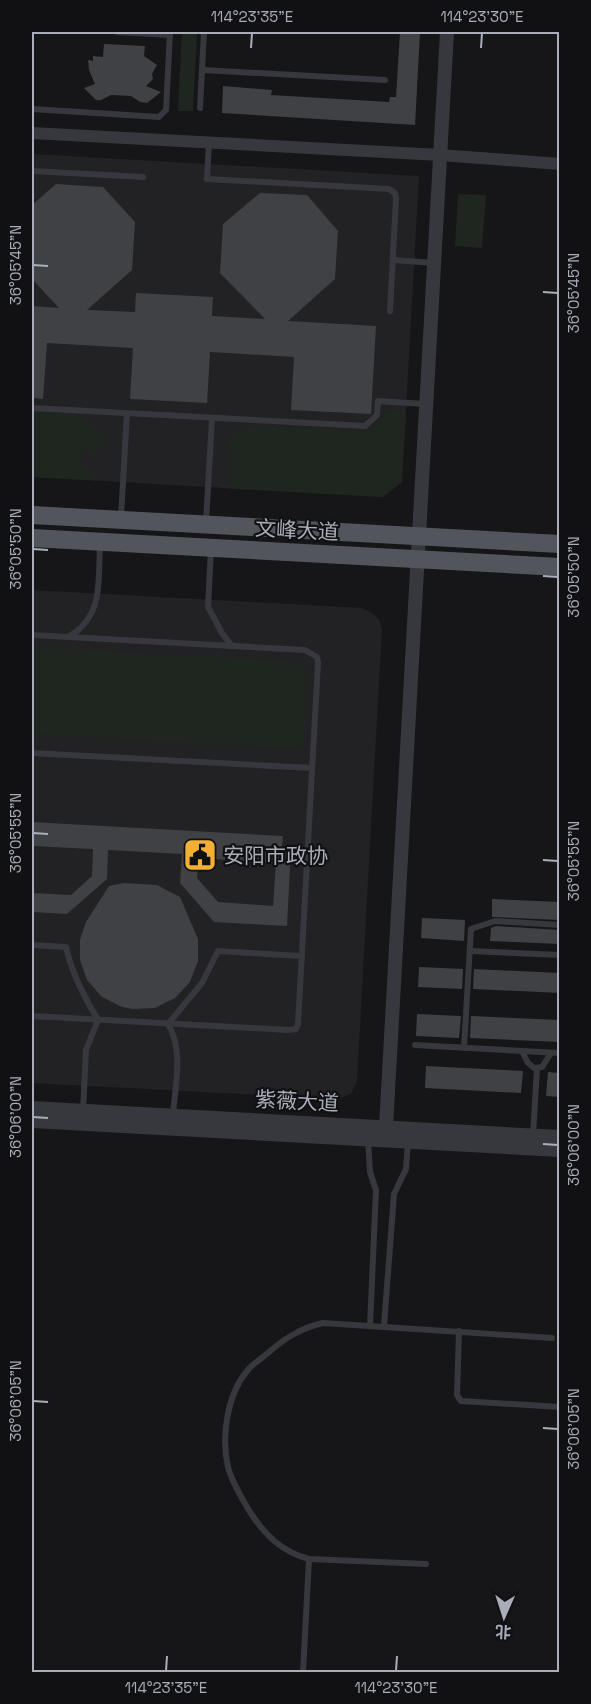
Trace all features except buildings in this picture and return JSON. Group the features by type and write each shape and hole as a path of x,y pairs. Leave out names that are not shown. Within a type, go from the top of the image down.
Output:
{"main road":[{"name":"文峰大道","path":"32,514 560,544"},
{"name":"文峰大道","path":"32,538 560,567"}],"street":[{"path":"386,1127 447,32"},
{"path":"32,133 440,155 560,164"},
{"name":"紫薇大道","path":"32,1108 560,1137"},
{"name":"紫薇大道","path":"32,1121 560,1150"}],"lane":[{"path":"32,109 159,117 166,110 170,33 117,32"},
{"path":"200,108 204,32"},
{"path":"202,70 385,80"},
{"path":"209,143 207,179 389,189 395,193 390,311"},
{"path":"32,171 143,177"},
{"path":"393,261 434,263"},
{"path":"32,408 365,426 377,415 378,401 426,404"},
{"path":"120,519 127,413"},
{"path":"206,524 212,418"},
{"path":"68,637 83,626 96,603 100,542"},
{"path":"211,548 208,607 232,646"},
{"path":"32,635 305,650 317,657 302,956 296,1029 32,1016"},
{"path":"32,753 312,768"},
{"path":"464,1048 471,929 495,921 560,925"},
{"path":"32,945 66,947 82,993 98,1020"},
{"path":"168,1024 202,983 218,951 302,956"},
{"path":"470,951 560,955"},
{"path":"83,1111 86,1050 98,1020"},
{"path":"168,1024 175,1039 177,1051 173,1116"},
{"path":"415,1045 560,1053"},
{"path":"522,1051 530,1067 537,1068 545,1063 550,1053"},
{"path":"533,1136 537,1068"},
{"path":"368,1140 370,1172 376,1190 370,1326"},
{"path":"384,1326 394,1194 406,1169 408,1142"},
{"path":"426,1564 309,1559 296,1556 276,1543 259,1525 238,1491 228,1466 226,1436 234,1392 247,1371 284,1339 306,1327 323,1323 552,1338"},
{"path":"459,1331 458,1399 560,1407"},
{"path":"303,1672 309,1559"}],"shaded area":[{"path":"182,32 197,32 193,111 178,111"},
{"path":"32,154 419,176 402,482 383,497 32,477"},
{"path":"458,194 486,195 482,248 455,246"},
{"path":"387,410 406,411 402,482 383,497 221,488 221,485 231,485 233,452 224,451 230,440 243,430 260,425 373,431"},
{"path":"32,412 69,413 86,419 93,425 108,448 97,448 97,461 87,449 82,449 81,463 95,478 107,478 107,481 32,477"},
{"name":"安阳市政协","path":"32,590 362,608 379,619 382,629 357,1081 351,1094 337,1099 32,1083"},
{"path":"32,647 292,661 302,666 307,675 304,740 301,746 293,749 32,734"}],"place":[{"name":"安阳市政协","path":"200,855"}]}
